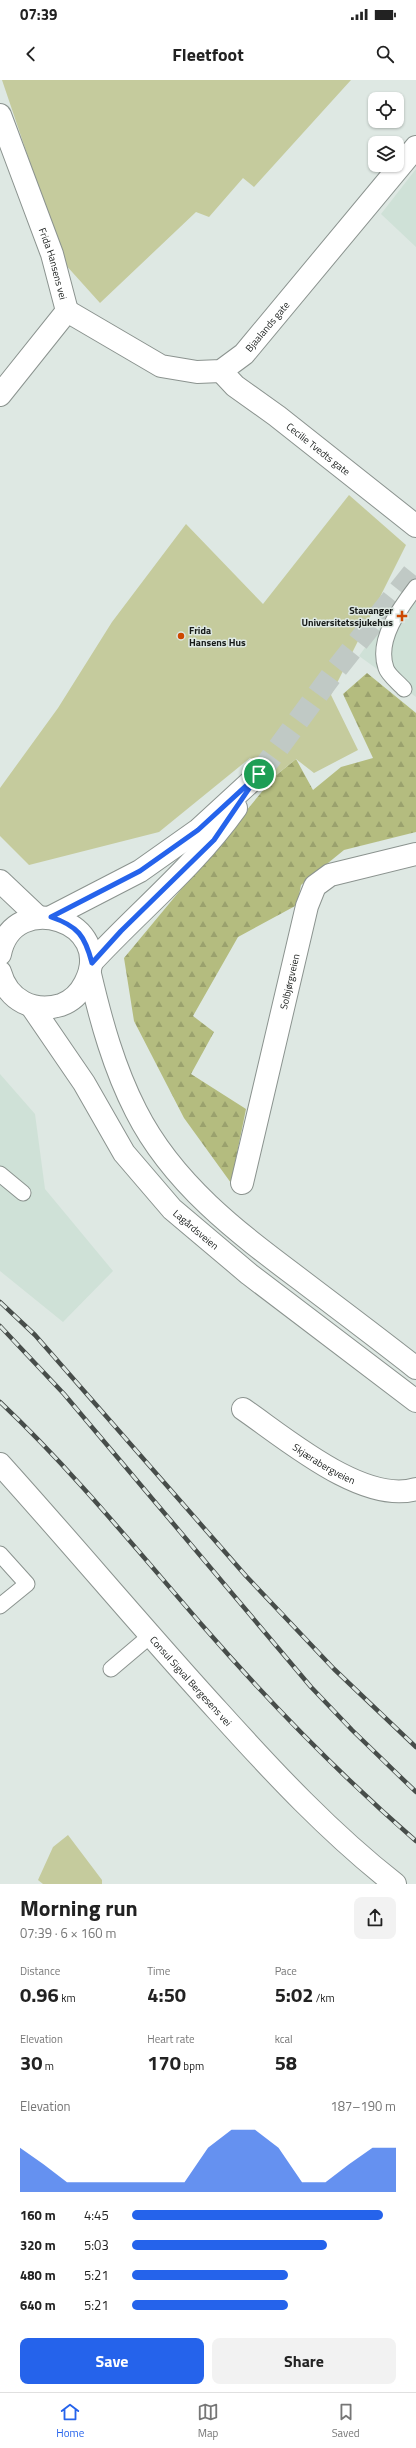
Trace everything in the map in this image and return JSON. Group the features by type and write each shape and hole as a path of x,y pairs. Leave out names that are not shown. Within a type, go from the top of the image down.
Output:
{"street":[{"name":"Frida Hansens vei","path":"0,115 52,254 67,311 0,396"},
{"name":"Bjaalands gate","path":"222,371 244,354 416,148"},
{"path":"67,311 161,366 196,372 222,371"},
{"name":"Cecilie Tvedts gate","path":"222,371 235,386 277,416 416,526"},
{"path":"0,954 7,937 20,924 44,917 140,871 198,830 259,774 214,840 121,931 91,969 80,992 66,1003 48,1009 32,1007 14,997 2,981 0,972"},
{"name":"Solbjørgveien","path":"242,1183 307,906 314,886 330,875 416,854"},
{"path":"0,881 44,917 66,922 78,931 87,944 99,1015 120,1075 140,1118 178,1173 196,1195 230,1226 416,1368"},
{"name":"Lagårdsveien","path":"32,1007 84,1083 124,1153 172,1209 249,1274 416,1401"},
{"name":"Skjærabergveien","path":"242,1409 331,1470 358,1483 384,1491 416,1489"},
{"name":"Consul Sigval Bergesens vei","path":"0,1464 150,1636 282,1782 360,1857 395,1884"}],"lane":[{"path":"404,689 386,669 383,644 404,602 416,587"},
{"path":"0,1174 23,1193"},
{"path":"0,1554 27,1584 0,1606"},
{"path":"111,1669 150,1636"}],"shaded area":[{"path":"416,169 416,247 381,214"},
{"name":"Stavanger Universitetssjukehus","path":"416,577 416,697 359,656"},
{"path":"0,1074 35,1114 45,1189 113,1271 63,1322 0,1271"}],"green space":[{"path":"2,80 351,80 254,187 243,178 209,217 196,212 100,303 64,263"},
{"path":"349,495 406,545 331,695 358,750 314,773 296,759 275,776 250,758 159,832 29,865 0,836 0,788 58,708 112,622 186,524 263,604"},
{"path":"367,673 416,713 416,832 344,850 301,885 297,905 238,937 193,1016 214,1032 191,1074 246,1109 231,1183 184,1118 134,1021 124,958 275,776 296,759 313,790 341,767 373,758 343,694"},
{"path":"68,1835 102,1880 102,1884 43,1884 38,1880 53,1847"}],"tunnel":[{"path":"259,774 334,672 416,569"}],"railway":[{"path":"0,1302 35,1335 246,1576 334,1669 416,1747"},
{"path":"0,1326 64,1394 311,1687 352,1730 416,1792"},
{"path":"0,1402 79,1483 227,1654 279,1710 332,1764 416,1841"}],"place":[{"name":"Stavanger Universitetssjukehus","path":"402,616"},
{"name":"Frida Hansens Hus","path":"181,636"}],"route":[{"path":"259,774 214,840 176,879 121,931 92,963 87,944 78,931 66,922 51,917 140,871 198,830 259,774"}]}
